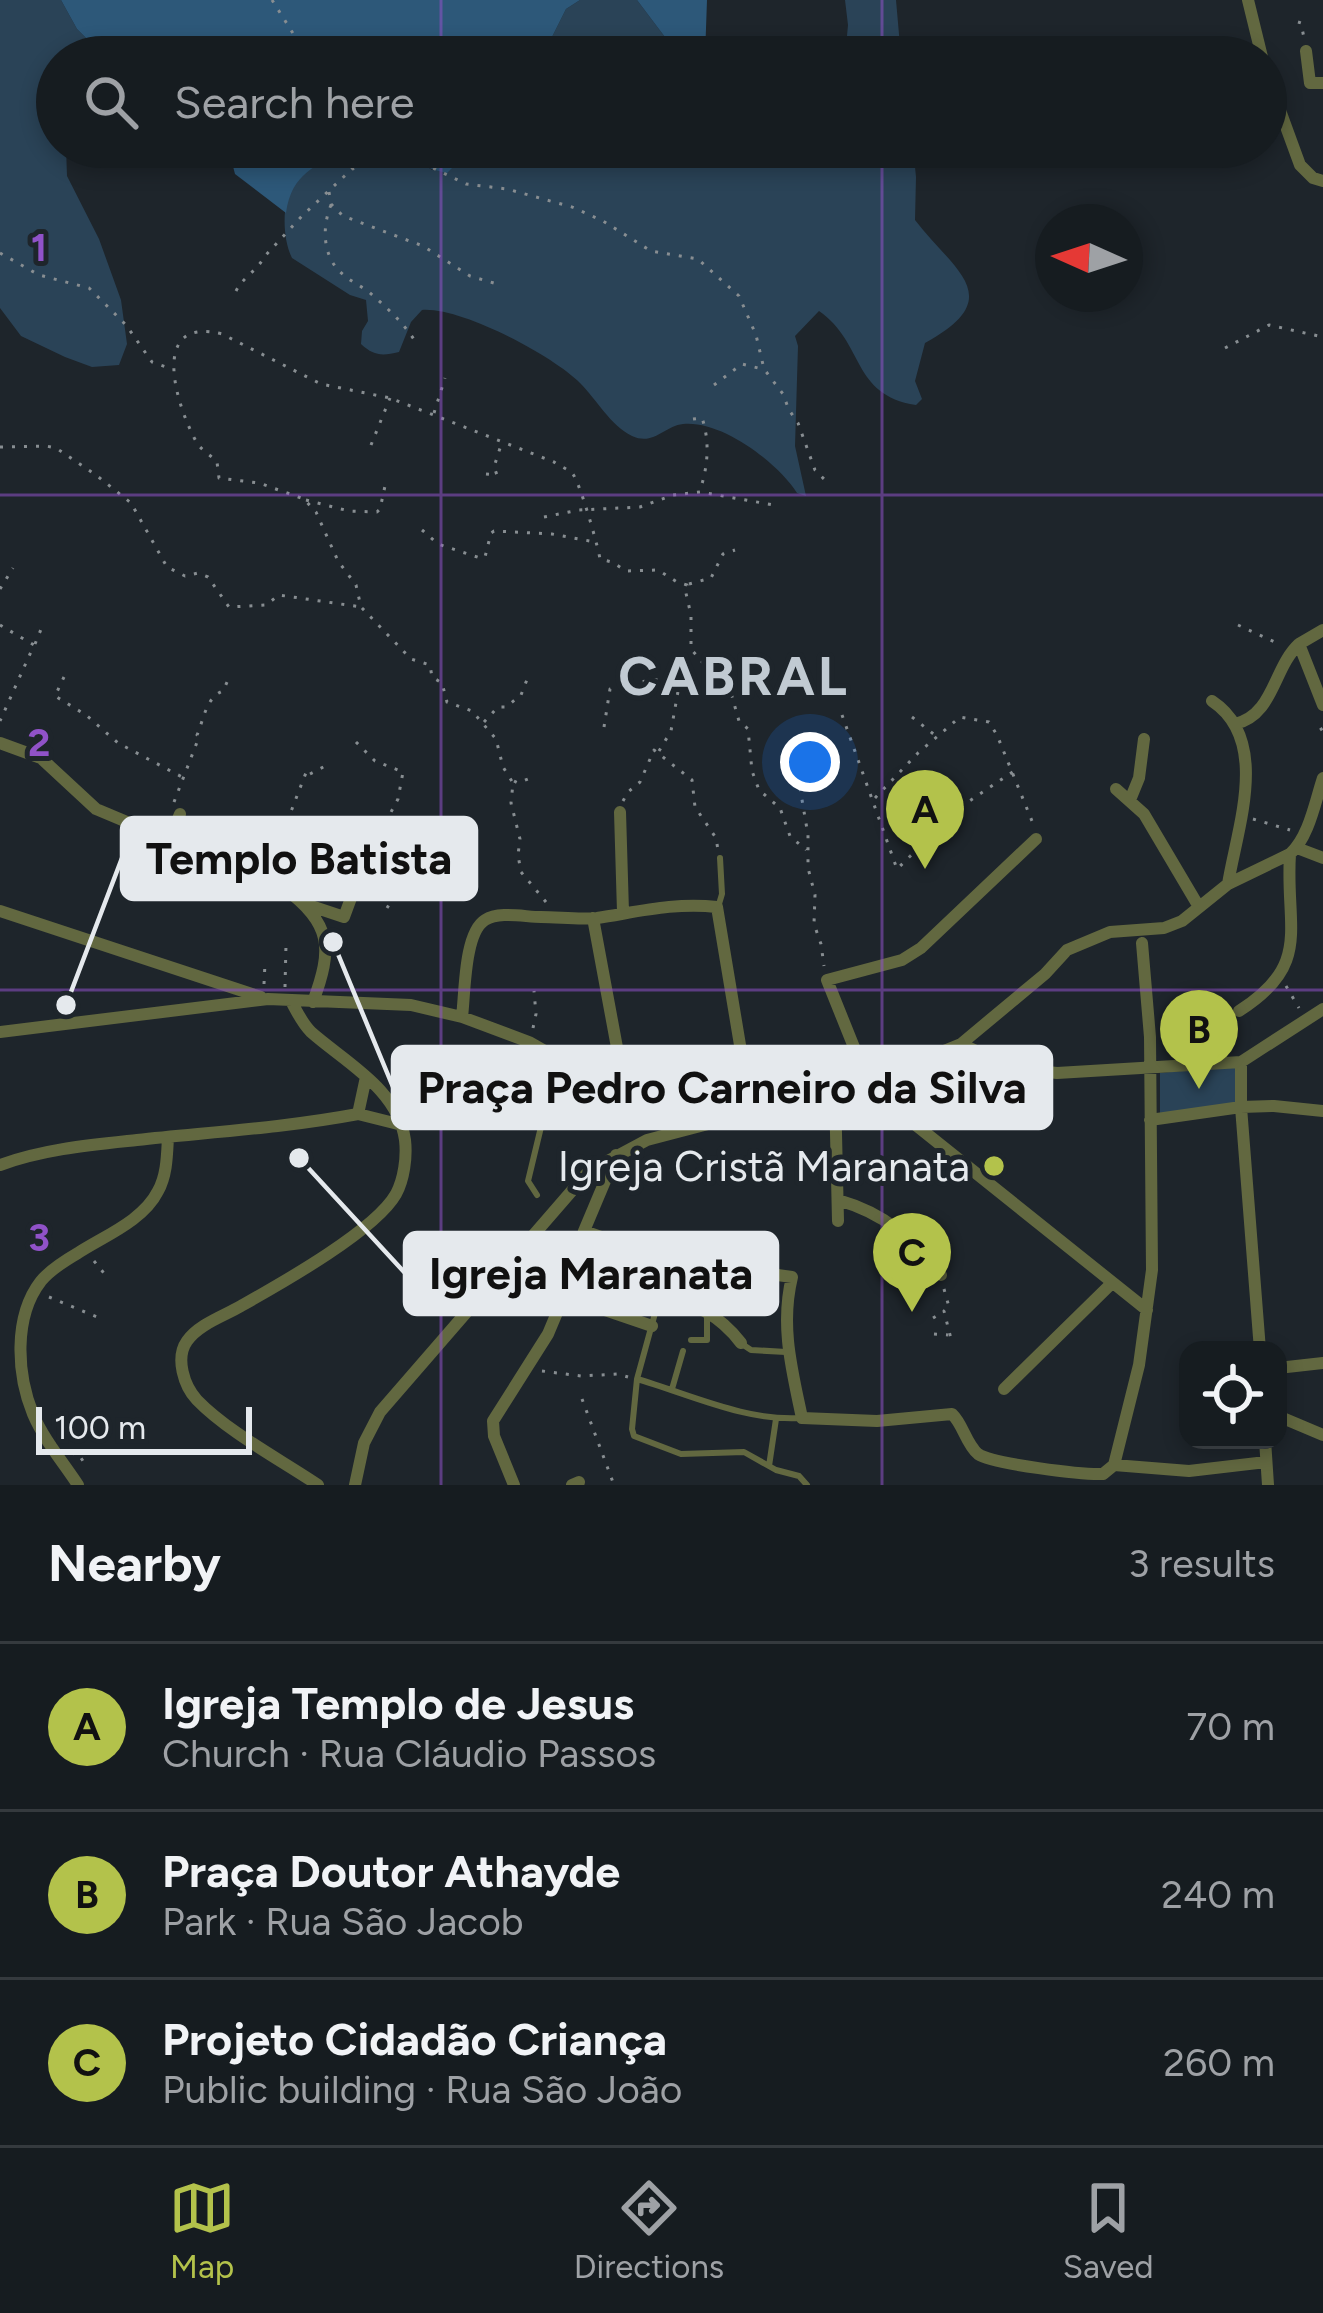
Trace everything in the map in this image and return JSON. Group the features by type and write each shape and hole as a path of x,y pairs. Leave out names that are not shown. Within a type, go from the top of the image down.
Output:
{"street":[{"path":"1248,0 1257,36"},
{"path":"1306,51 1317,83"},
{"path":"1287,129 1300,165 1323,181"},
{"path":"1306,643 1323,705"},
{"path":"1235,724 1259,711 1306,643"},
{"path":"1212,701 1226,710 1244,746 1246,771 1228,884"},
{"path":"1130,800 1139,778 1144,739"},
{"path":"0,743 41,758 96,809 284,888 306,904 344,916 364,863"},
{"path":"1239,1012 1258,1000 1292,950 1288,896 1297,846 1323,778"},
{"path":"1117,789 1154,828 1199,907"},
{"path":"169,840 177,809"},
{"path":"620,812 622,912"},
{"path":"1036,839 921,948 902,960 827,980 868,1082 1147,1310"},
{"path":"1297,846 1323,858"},
{"path":"355,1485 364,1443 380,1412 589,1171 647,1140 868,1082 961,1044 1067,950 1110,932 1164,928 1182,921 1228,884 1297,846"},
{"path":"306,904 321,928 327,952 313,1001"},
{"path":"462,1017 470,948 485,920 501,916 593,918 681,905 717,907 751,1111"},
{"path":"0,911 265,998 411,1005 462,1017 529,1042 683,1130"},
{"path":"593,918 626,1096"},
{"path":"584,1231 662,1259 792,1277 785,1308 802,1418 878,1420 952,1414 975,1451 986,1458 1098,1475 1110,1471 1139,1365 1152,1270 1150,1037 1142,943"},
{"path":"0,1032 265,998"},
{"path":"287,1001 309,1030 392,1104 406,1144 401,1183 377,1218 189,1338 182,1367 195,1398 318,1485"},
{"path":"961,1044 1012,1068 1057,1073 1241,1063 1323,1009"},
{"path":"1241,1063 1259,1341"},
{"path":"358,1114 366,1076"},
{"path":"835,1090 838,1221"},
{"path":"1149,1112 1274,1106 1323,1111"},
{"path":"0,1166 29,1154 289,1127 358,1114 402,1125"},
{"path":"78,1485 44,1435 27,1396 22,1370 26,1308 43,1278 144,1210 158,1191 168,1137"},
{"path":"514,1485 492,1426 528,1369 564,1296 616,1154"},
{"path":"838,1199 878,1214 901,1230 941,1275"},
{"path":"662,1259 661,1295 724,1321 741,1343"},
{"path":"1004,1389 1112,1283"},
{"path":"564,1296 652,1326"},
{"path":"1287,1367 1323,1363"},
{"path":"1287,1420 1323,1435"},
{"path":"1265,1449 1268,1485"},
{"path":"1114,1465 1190,1478 1266,1462"}],"lane":[{"path":"717,907 722,893 719,854"},
{"path":"537,1195 528,1181 541,1127 546,1052"},
{"path":"661,1295 637,1379 632,1429 637,1438 681,1454 744,1451 799,1476 807,1485"},
{"path":"691,1340 707,1340 707,1313"},
{"path":"741,1343 751,1350 790,1352"},
{"path":"672,1389 682,1351"},
{"path":"637,1379 776,1419 802,1418"},
{"path":"769,1466 776,1419"}],"path":[{"path":"272,0 295,36"},
{"path":"1298,22 1306,51"},
{"path":"236,292 279,240 355,168"},
{"path":"432,168 466,184 507,189 572,207 652,251 698,259 743,302 764,369 798,423 815,470 827,482"},
{"path":"328,190 332,204 344,216 423,246 470,276 497,284"},
{"path":"332,204 325,222 331,260 346,278 389,310 416,341"},
{"path":"0,253 39,275 89,288 126,325 152,362 174,369"},
{"path":"1225,348 1269,326 1323,338"},
{"path":"385,486 377,512 349,512 259,483 219,478 217,462 197,444 175,388 173,358 183,338 194,331 222,334 321,384 390,398 572,472 600,559 620,569 658,570 687,585 711,578 723,554 735,550"},
{"path":"714,385 742,364 764,369"},
{"path":"434,415 445,379"},
{"path":"371,445 390,398"},
{"path":"693,419 702,418 707,431 700,492"},
{"path":"486,474 497,475 494,466 502,443"},
{"path":"0,447 56,448 96,475 131,503 167,567 185,576 208,577 229,607 266,605 279,595 361,607"},
{"path":"544,517 640,507 700,492 774,506"},
{"path":"304,499 356,585 361,607 411,659 430,665 447,702 472,711 483,723 496,739 503,766 515,783 528,779"},
{"path":"422,530 438,544 480,558 485,557 494,531 552,534 597,543"},
{"path":"0,589 13,568"},
{"path":"687,585 691,649 721,684"},
{"path":"0,721 44,622"},
{"path":"0,625 33,649"},
{"path":"1238,625 1306,643"},
{"path":"696,673 701,680"},
{"path":"64,677 55,696 118,742 182,777"},
{"path":"483,723 521,694 528,677"},
{"path":"177,809 182,777 199,737 196,734 212,698 223,691 229,678"},
{"path":"604,727 610,689 660,678 729,686 740,721 748,729 752,771 760,790 780,808 790,836 806,850"},
{"path":"620,812 625,795 640,782 671,731 680,679"},
{"path":"842,715 897,869 962,806 1013,772"},
{"path":"913,717 937,737"},
{"path":"873,801 959,717 989,722 1013,772 1036,839"},
{"path":"356,742 375,761 403,772 398,799 364,863"},
{"path":"656,751 692,780 695,807 716,838 719,854"},
{"path":"264,879 307,772 329,764"},
{"path":"511,778 521,872 543,895 553,917"},
{"path":"800,791 815,895 814,924 827,980"},
{"path":"1240,814 1297,846"},
{"path":"387,823 442,828 463,817"},
{"path":"387,908 422,849 423,828"},
{"path":"286,944 287,1001"},
{"path":"265,963 265,998"},
{"path":"1279,975 1307,1020"},
{"path":"529,1042 536,1017 534,991"},
{"path":"88,1254 107,1277"},
{"path":"933,1318 949,1307 941,1275"},
{"path":"35,1290 97,1317"},
{"path":"69,1306 74,1314"},
{"path":"944,1311 952,1343"},
{"path":"934,1334 950,1335"},
{"path":"528,1369 637,1379"},
{"path":"582,1399 614,1485"}],"shaded area":[{"path":"0,0 61,0 84,36 36,36 36,168 67,168 121,300 127,344 119,365 92,367 21,336 0,308"},
{"path":"61,0 580,0 566,9 552,36 84,36"},
{"path":"580,0 637,0 664,36 552,36 566,9"},
{"path":"637,0 707,0 706,36 664,36"},
{"path":"845,0 896,0 899,36 847,36"},
{"path":"233,168 313,168 294,188 286,213"},
{"path":"311,168 915,168 915,220 957,269 969,297 964,312 950,327 925,343 915,381 922,399 916,405 880,391 834,324 819,311 795,336 795,446 806,496 797,493 763,457 715,429 683,424 647,439 632,436 549,359 459,316 422,310 411,322 399,352 378,354 366,348 361,344 368,321 366,300 292,258 285,230 286,208 296,180"},
{"path":"1238,1066 1237,1105 1160,1113 1160,1073"}],"place":[{"name":"Igreja Templo de Jesus","path":"925,869"},
{"name":"Praça Pedro Carneiro da Silva","path":"333,942"},
{"name":"Templo Batista","path":"66,1005"},
{"name":"Praça Doutor Athayde","path":"1199,1089"},
{"name":"Igreja Maranata","path":"299,1158"},
{"name":"Igreja Cristã Maranata","path":"994,1166"},
{"name":"Projeto Cidadão Criança","path":"912,1312"}],"district":[{"name":"CABRAL","path":"734,676"}]}
